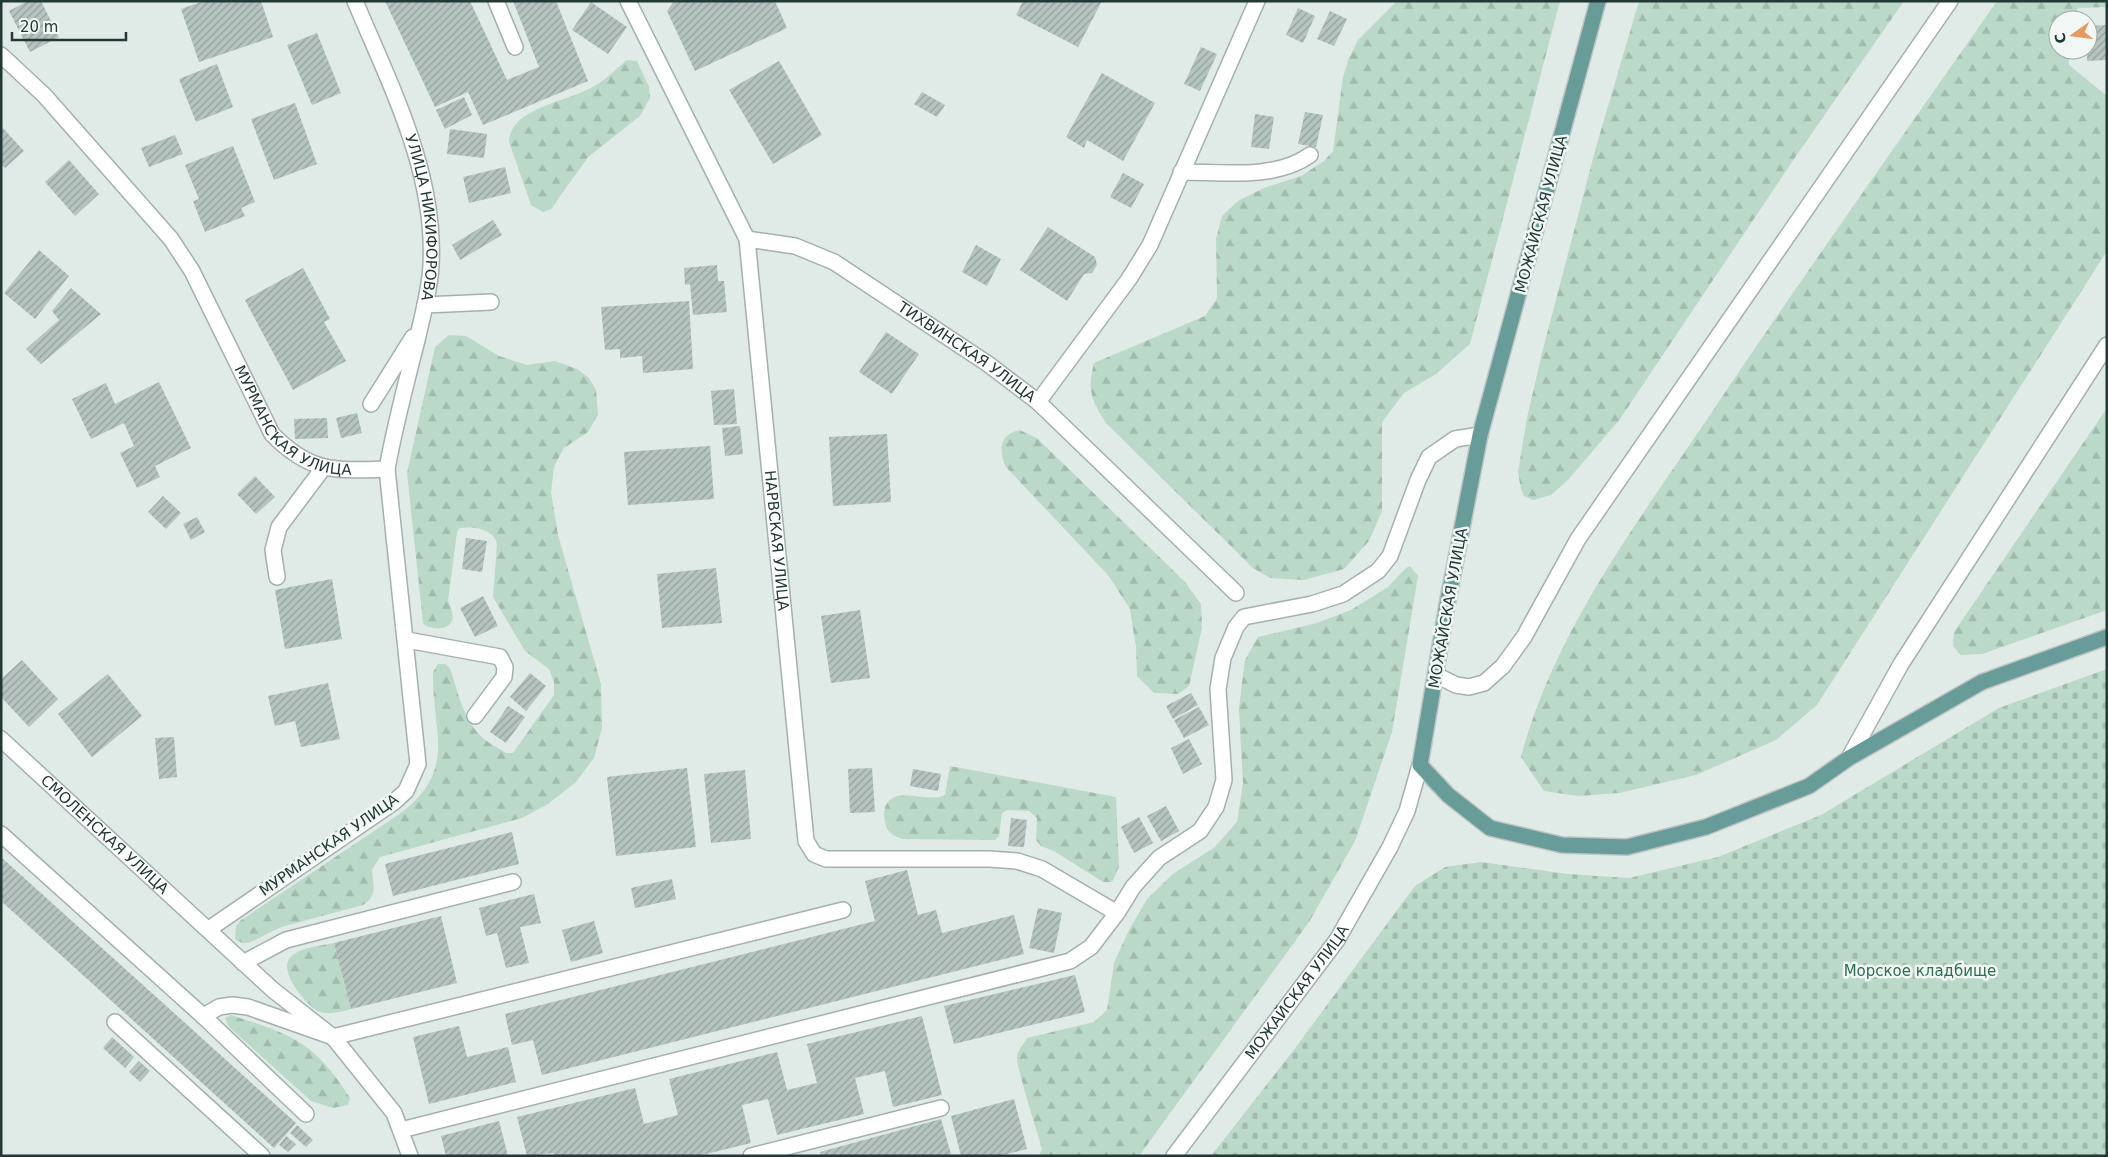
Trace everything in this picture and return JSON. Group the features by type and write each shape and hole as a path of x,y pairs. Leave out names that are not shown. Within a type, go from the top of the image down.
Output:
{"main road":[{"name":"МОЖАЙСКАЯ УЛИЦА","path":"1420,765 1480,435 1598,1"},
{"path":"1420,765 1448,795 1490,828 1562,845 1627,847 1706,826 1809,786 1849,758 1982,682 2107,637"}],"street":[{"name":"УЛИЦА НИКИФОРОВА","path":"355,1 399,106 420,164 430,220 431,266 425,305 387,469"},
{"path":"496,1 515,47"},
{"path":"628,1 747,239"},
{"path":"1436,675 1456,685 1469,687 1484,683 1504,666 1524,637 1578,539 1950,1"},
{"name":"ТИХВИНСКАЯ УЛИЦА","path":"747,239 795,246 834,262 988,364 1038,402 1129,279 1150,245 1181,172 1260,2"},
{"name":"МУРМАНСКАЯ УЛИЦА","path":"1,55 44,95 170,239 192,271 272,434 289,452 304,461 345,471 387,469 407,640 418,764 406,790 394,802 208,929"},
{"path":"1181,172 1249,172 1282,169 1298,164 1310,156"},
{"name":"НАРВСКАЯ УЛИЦА","path":"747,239 806,841 814,854 826,859 989,859 1017,861 1042,869 1117,913"},
{"path":"425,305 491,302"},
{"path":"371,404 420,327"},
{"path":"1849,758 1901,664 2107,344"},
{"path":"1038,402 1236,592"},
{"path":"401,1130 1070,961 1091,947 1133,888 1159,858 1200,831 1216,807 1224,780 1218,689 1223,658 1236,627 1244,617 1312,604 1343,594 1378,571 1390,556 1410,507 1418,480 1429,457 1455,439 1480,435"},
{"path":"276,577 273,550 279,527 324,467"},
{"path":"407,640 500,657 505,667 504,677 475,716"},
{"name":"СМОЛЕНСКАЯ УЛИЦА","path":"1,739 273,990 333,1037 394,1113 410,1156"},
{"name":"МОЖАЙСКАЯ УЛИЦА","path":"1174,1156 1337,940 1390,847 1407,811 1420,765"},
{"path":"1,834 203,1016 306,1114"},
{"path":"243,963 286,940 513,882"},
{"path":"203,1016 219,1007 248,1007 333,1037 842,910"},
{"path":"115,1022 262,1156"},
{"path":"751,1156 942,1108"}],"green space":[{"path":"1397,1 1560,1 1470,344 1436,374 1404,393 1382,422 1382,511 1369,541 1344,569 1304,580 1270,578 1253,568 1106,423 1092,394 1091,381 1094,363 1205,316 1217,298 1216,239 1222,216 1238,201 1264,188 1301,176 1324,161 1333,151 1343,77 1349,58 1358,40"},
{"path":"1639,1 1904,1 1796,156 1620,419 1568,480 1551,495 1533,500 1524,496 1518,472 1527,418 1542,353 1596,147"},
{"path":"1997,1 2107,1 2107,7 2048,10 2048,60 2069,60 2069,65 2107,96 2107,251 1817,705 1776,740 1696,775 1619,793 1578,796 1544,791 1521,757 1535,712 1573,628 1621,547 1847,215"},
{"path":"627,60 637,61 649,87 650,98 640,116 588,157 551,209 543,212 531,205 509,142 512,130 520,120 544,106 585,91 600,83"},
{"path":"449,335 466,336 499,356 527,365 555,361 577,369 589,378 596,390 598,414 588,432 564,448 554,466 551,492 558,535 601,684 602,728 594,758 576,782 548,804 522,818 380,857 372,870 373,894 363,905 281,927 249,943 242,943 235,939 236,926 240,921 401,813 419,797 430,781 436,765 438,749 433,672 438,664 445,664 450,668 462,705 476,731 506,753 513,753 554,695 554,682 549,669 525,651 493,597 497,544 488,532 477,528 465,527 460,528 457,532 448,601 452,613 452,621 447,627 443,628 429,627 423,623 407,473 435,347"},
{"path":"2107,408 2107,610 1982,654 1961,655 1953,646 1954,632"},
{"path":"1020,430 1038,439 1185,582 1201,604 1202,628 1189,686 1178,694 1154,693 1137,676 1136,647 1130,609 1108,575 1005,466 1002,443 1008,435"},
{"path":"1410,566 1418,576 1392,732 1355,841 1309,922 1139,1156 1039,1156 1042,1149 1019,1071 1017,1055 1027,1038 1094,1022 1107,1010 1114,963 1129,930 1147,899 1173,874 1215,847 1237,822 1243,783 1239,709 1245,660 1258,637 1317,623 1351,610 1388,587"},
{"name":"Морское кладбище","path":"2107,669 2107,1156 1211,1156 1293,1051 1415,886 1445,867 1481,862 1568,874 1629,878 1718,857 1821,815 1999,708"},
{"path":"950,766 1116,797 1119,867 1112,882 1103,882 1054,851 1041,846 1036,840 1037,818 1029,811 1007,810 1002,813 999,836 995,840 903,839 892,834 887,828 884,817 886,805 891,799 905,795 930,798 945,795"},
{"path":"334,943 351,1009 325,1013 316,1010 300,994 290,978 287,964 290,958 299,951"},
{"path":"231,1015 286,1035 313,1052 325,1064 350,1098 348,1105 333,1108 311,1101 229,1027 225,1018"}],"building":[{"path":"28,1 41,1 59,37 30,52 9,11"},
{"path":"204,1 261,1 273,37 199,62 181,9"},
{"path":"385,1 470,1 507,80 539,67 513,1 556,1 588,81 483,125 468,92 435,107"},
{"path":"674,1 775,1 787,28 695,71 667,11"},
{"path":"1023,1 1102,1 1078,47 1016,15"},
{"path":"591,2 627,27 608,54 572,30"},
{"path":"1298,8 1315,16 1303,43 1286,35"},
{"path":"1330,11 1347,19 1334,46 1317,39"},
{"path":"2098,25 2107,25 2107,60 2087,61 2098,60"},
{"path":"317,33 341,93 312,105 287,45"},
{"path":"1201,47 1217,54 1200,91 1184,84"},
{"path":"779,61 822,135 773,164 729,90"},
{"path":"217,64 233,107 196,122 179,79"},
{"path":"1102,73 1155,103 1123,161 1087,140 1084,148 1066,137"},
{"path":"922,92 945,105 937,117 914,104"},
{"path":"464,97 472,115 445,129 436,110"},
{"path":"295,103 317,164 274,180 251,119"},
{"path":"1305,112 1323,115 1316,147 1298,144"},
{"path":"1255,114 1274,117 1269,149 1251,147"},
{"path":"1,126 24,151 5,168 1,164"},
{"path":"450,129 487,134 484,158 447,154"},
{"path":"175,135 183,154 149,167 141,148"},
{"path":"233,146 255,202 241,208 245,216 205,232 193,201 199,199 185,165"},
{"path":"69,160 99,194 75,216 45,182"},
{"path":"505,167 511,193 469,203 463,177"},
{"path":"1123,173 1144,184 1131,208 1110,197"},
{"path":"493,220 502,235 460,260 452,245"},
{"path":"1048,227 1095,257 1097,265 1092,273 1084,274 1067,301 1020,270"},
{"path":"976,245 1001,259 987,286 962,272"},
{"path":"39,250 69,276 35,319 4,293"},
{"path":"717,265 718,281 724,281 727,312 693,315 690,284 685,285 684,268"},
{"path":"303,268 330,319 324,322 346,361 293,390 245,300"},
{"path":"71,288 101,314 41,364 26,349 59,320 52,311"},
{"path":"689,301 693,369 643,373 642,356 620,358 620,349 605,350 601,307"},
{"path":"886,332 919,354 892,394 859,372"},
{"path":"159,382 191,448 155,466 160,477 137,488 120,453 134,446 124,423 91,439 72,399 106,383 115,404"},
{"path":"734,389 737,424 714,425 711,391"},
{"path":"357,413 362,433 341,438 336,418"},
{"path":"327,418 328,438 295,439 294,419"},
{"path":"740,426 743,454 725,456 722,428"},
{"path":"887,434 891,502 833,506 829,437"},
{"path":"710,446 714,499 628,505 624,452"},
{"path":"255,476 275,497 256,514 237,494"},
{"path":"163,496 181,513 166,529 148,512"},
{"path":"197,517 205,532 191,540 183,524"},
{"path":"466,538 487,541 482,572 462,569"},
{"path":"716,568 722,623 662,628 657,574"},
{"path":"332,579 342,639 285,649 275,590"},
{"path":"483,596 498,626 475,637 460,608"},
{"path":"860,610 870,678 831,683 821,616"},
{"path":"22,660 58,699 29,727 1,697 1,679"},
{"path":"530,673 546,686 526,711 510,697"},
{"path":"108,674 142,716 92,757 58,714"},
{"path":"328,683 340,739 301,747 295,721 275,726 268,696"},
{"path":"1191,693 1198,705 1173,719 1166,706"},
{"path":"508,706 525,717 506,743 490,732"},
{"path":"1199,707 1209,725 1184,738 1174,720"},
{"path":"174,737 177,777 159,779 155,738"},
{"path":"1189,739 1202,764 1183,774 1171,748"},
{"path":"687,768 696,847 616,856 607,777"},
{"path":"872,768 875,812 850,813 848,769"},
{"path":"913,769 941,774 938,791 910,786"},
{"path":"745,770 751,839 711,843 704,774"},
{"path":"1166,806 1179,831 1161,841 1147,816"},
{"path":"1139,817 1153,843 1134,853 1121,827"},
{"path":"1011,818 1027,820 1024,847 1008,846"},
{"path":"512,832 519,864 393,896 385,864"},
{"path":"1,857 296,1123 274,1148 1,901"},
{"path":"907,870 918,915 936,910 942,933 1014,915 1024,954 542,1075 533,1040 512,1045 505,1014 875,921 865,881"},
{"path":"672,879 676,899 635,908 631,888"},
{"path":"534,894 541,923 520,927 529,963 506,968 497,933 486,936 479,908"},
{"path":"1038,908 1062,913 1054,953 1029,948"},
{"path":"441,916 457,983 351,1009 334,943"},
{"path":"594,921 603,953 571,962 562,930"},
{"path":"1075,975 1085,1012 954,1044 944,1006"},
{"path":"922,1016 942,1095 893,1107 885,1071 855,1078 864,1114 777,1135 768,1099 742,1105 751,1143 698,1156 554,1156 553,1153 527,1156 517,1117 635,1088 644,1124 678,1115 669,1079 777,1052 787,1090 817,1083 807,1044"},
{"path":"459,1026 467,1057 508,1047 516,1082 429,1104 413,1037"},
{"path":"112,1037 134,1057 125,1068 103,1048"},
{"path":"139,1061 150,1071 140,1082 129,1072"},
{"path":"1014,1099 1027,1149 1000,1156 961,1156 951,1116"},
{"path":"941,1119 951,1154 944,1156 821,1156 820,1152"},
{"path":"499,1121 508,1156 446,1156 441,1136"},
{"path":"297,1125 313,1140 306,1147 290,1133"},
{"path":"286,1136 296,1144 288,1152 279,1145"}]}
